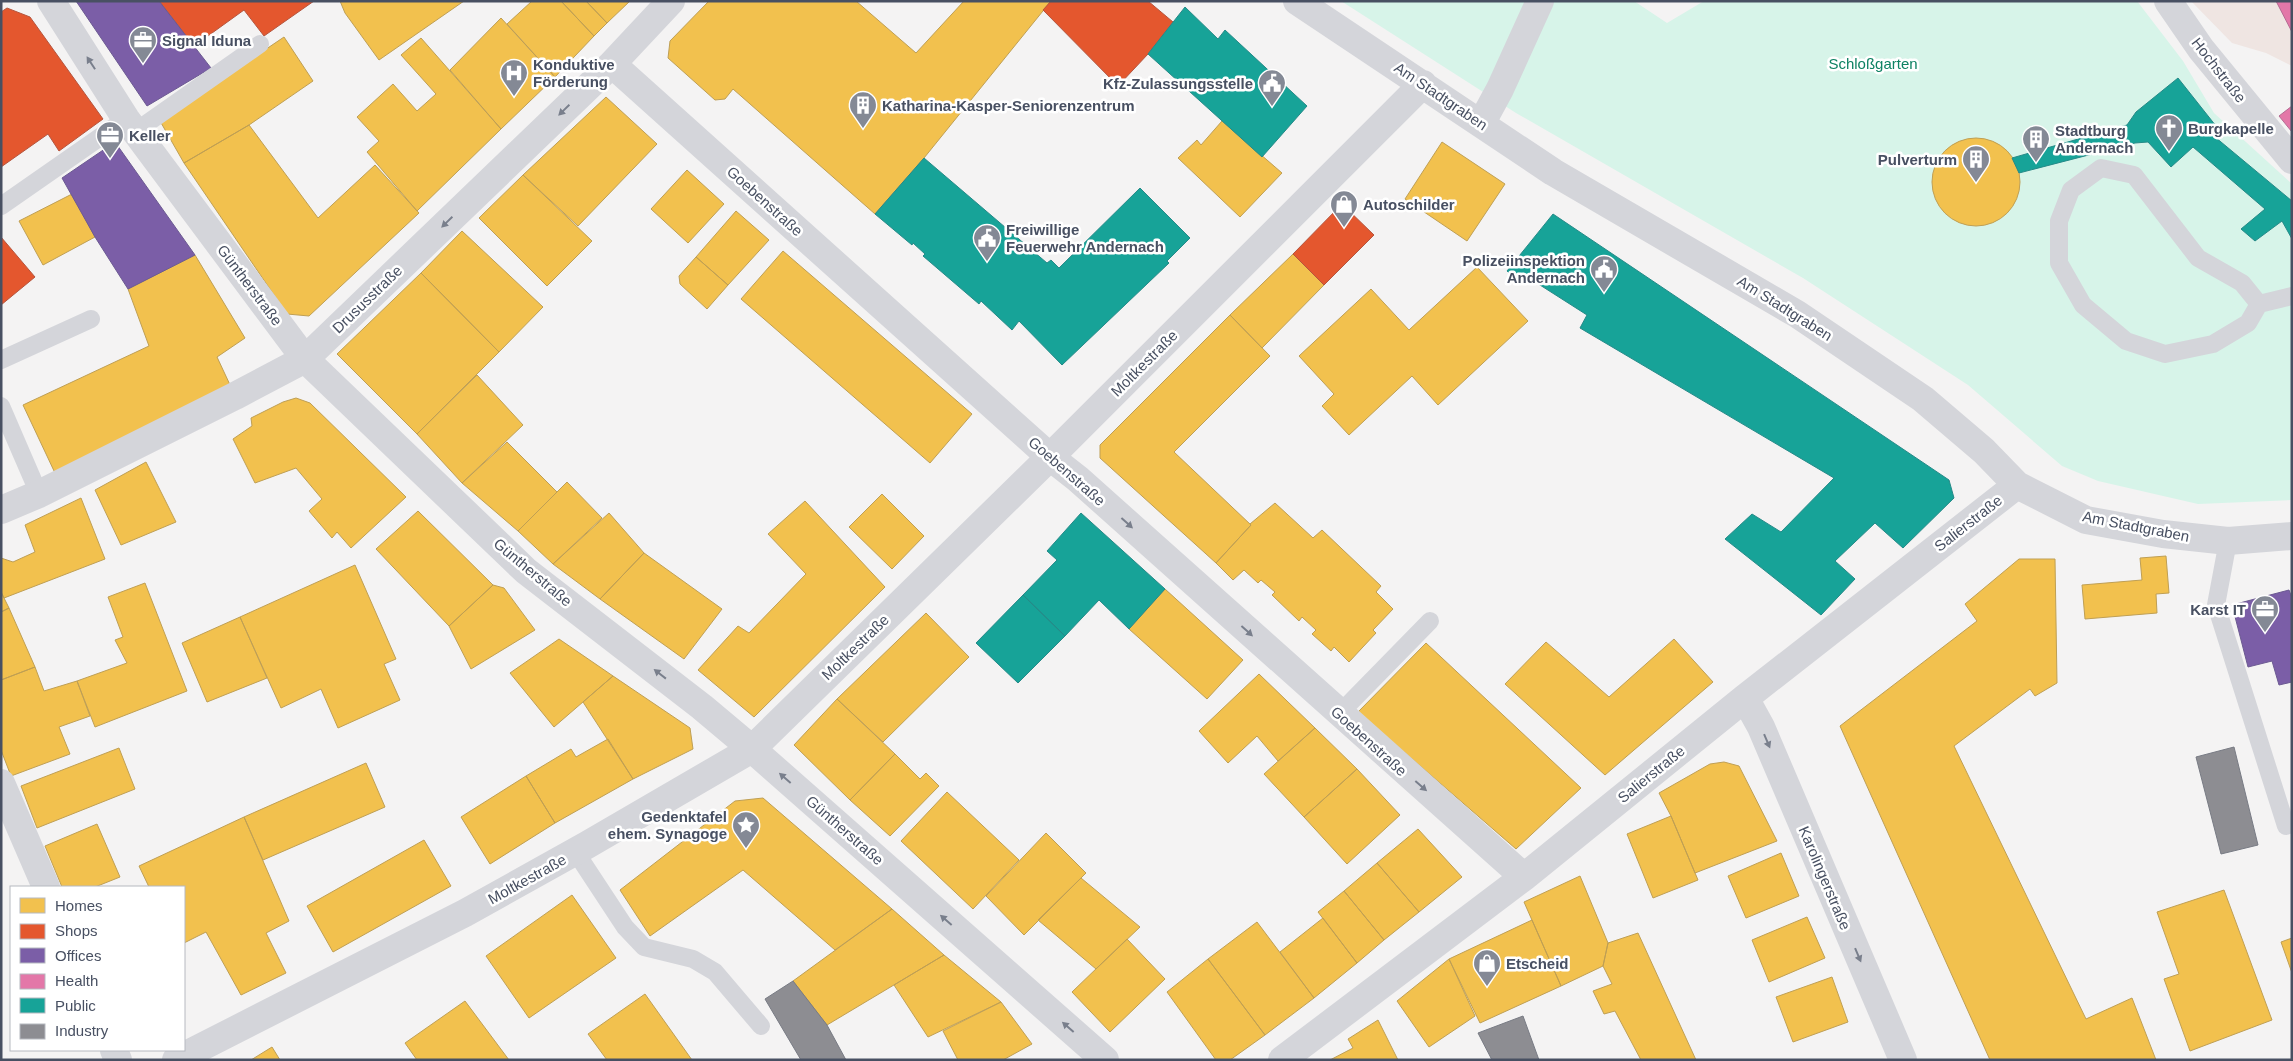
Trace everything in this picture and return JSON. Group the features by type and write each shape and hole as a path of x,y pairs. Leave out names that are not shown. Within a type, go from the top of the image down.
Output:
{"street":[{"name":"Güntherstraße","path":"51,1 131,125 305,359 526,571 702,707 752,749 1105,1060"},
{"name":"Drususstraße","path":"1,510 39,494 305,359 612,64 671,1"},
{"name":"Am Stadtgraben","path":"1297,1 1553,172 1797,314 1923,399 1984,451 2017,485 2086,520 2163,534 2228,541 2292,536"},
{"path":"1481,124 1500,89 1540,1"},
{"name":"Hochstraße","path":"2168,1 2201,49 2292,160"},
{"name":"Goebenstraße","path":"612,64 1050,457 1078,479 1339,714 1524,877"},
{"name":"Moltkestraße","path":"176,1060 466,913 752,749 1050,457 1423,84"},
{"name":"Salierstraße","path":"1282,1060 1524,877 1745,698 2017,485"},
{"name":"Karolingerstraße","path":"1745,698 1761,727 1903,1060"},
{"path":"1,783 46,886"}],"lane":[{"path":"1,206 260,44"},
{"path":"2259,304 2242,283 2198,258 2134,176 2102,168 2072,190 2058,221 2059,263 2083,304 2126,341 2165,354 2213,344 2248,323 2259,304 2292,296"},
{"path":"1,360 91,319"},
{"path":"1,406 39,494"},
{"path":"2228,541 2216,605 2286,826"},
{"path":"1339,714 1430,621"},
{"path":"575,851 624,926 644,947 692,959 715,972 761,1026"}],"shaded area":[{"path":"2191,1 2292,1 2292,66 2266,53 2232,43"}],"green space":[{"name":"Schloßgarten","path":"1341,1 1634,1 1667,23 1704,1 2137,1 2183,61 2214,113 2292,184 2292,500 2198,504 2098,481 2062,466 1968,385 1803,278 1516,113"}],"building: Homes":[{"path":"340,1 464,1 379,60 345,13"},
{"path":"532,1 561,1 594,36 555,77 507,24"},
{"path":"561,1 586,1 607,23 594,36"},
{"path":"586,1 630,1 607,23"},
{"name":"Katharina-Kasper-Seniorenzentrum","path":"709,1 856,1 916,53 964,1 1051,1 924,158 875,214 733,89 725,99 715,100 668,58 670,41"},
{"path":"501,18 555,77 501,129 450,70"},
{"path":"284,37 313,81 249,125 184,163 160,121"},
{"path":"421,38 501,129 417,211 367,152 379,141 357,117 393,84 417,111 436,94 401,55"},
{"path":"606,97 657,144 578,226 523,175"},
{"path":"1222,121 1282,173 1240,217 1178,158 1197,140 1201,145"},
{"path":"249,125 318,218 375,165 419,213 309,316 287,314 184,163"},
{"name":"Pulverturm","path":"1976,138 1993,142 2007,151 2016,165 2020,182 2016,199 2007,213 1993,222 1976,226 1959,222 1945,213 1936,199 1932,182 1936,165 1945,151 1959,142"},
{"path":"1442,142 1505,184 1467,241 1405,199"},
{"path":"687,170 724,204 688,243 651,209"},
{"path":"523,175 592,241 547,286 479,218"},
{"path":"72,194 95,237 43,265 19,221"},
{"path":"736,211 769,240 728,285 696,257"},
{"path":"462,231 543,307 499,352 421,273"},
{"path":"783,251 972,414 930,463 741,299"},
{"path":"1293,254 1324,285 1262,348 1230,315"},
{"path":"195,255 245,338 217,357 231,387 55,473 23,405 149,346 128,289"},
{"path":"696,257 728,285 707,309 680,284 679,276"},
{"path":"1477,267 1528,321 1438,405 1412,376 1349,435 1322,406 1334,394 1299,356 1371,289 1409,330"},
{"path":"421,273 499,352 417,434 337,354"},
{"path":"1230,315 1270,356 1174,452 1251,525 1216,563 1100,458 1100,445"},
{"path":"477,375 523,425 462,483 417,434"},
{"path":"296,398 310,403 406,497 351,548 337,532 332,538 309,511 322,499 296,468 255,483 233,439 252,426 251,418 283,402"},
{"path":"507,442 557,492 518,531 462,483"},
{"path":"146,462 176,522 121,545 95,490"},
{"path":"567,482 602,518 553,564 518,531"},
{"path":"882,494 924,536 892,569 849,527"},
{"path":"81,498 105,559 4,598 1,592 1,558 13,562 35,552 25,525"},
{"path":"805,501 885,587 754,717 698,670 738,626 749,633 806,574 768,534"},
{"path":"1275,503 1313,538 1322,530 1381,586 1376,592 1393,609 1373,630 1376,633 1349,662 1334,647 1331,651 1312,634 1316,630 1302,617 1299,621 1272,595 1275,592 1261,580 1258,583 1244,570 1233,580 1216,563 1250,524"},
{"path":"418,511 493,585 449,626 376,549"},
{"path":"609,513 644,553 600,599 553,564"},
{"path":"644,553 722,609 684,659 600,599"},
{"path":"2166,556 2169,593 2156,594 2157,613 2085,619 2082,585 2142,580 2140,558"},
{"path":"2019,559 2055,559 2057,683 2035,696 2030,689 1954,746 2086,1019 2132,998 2156,1060 1990,1060 1840,726 1977,621 1965,604"},
{"path":"355,565 396,659 384,664 400,700 338,728 321,689 281,708 240,617"},
{"path":"145,583 187,691 95,727 77,681 127,663 115,640 123,637 108,597"},
{"path":"493,585 504,588 535,630 471,669 449,626"},
{"path":"1165,589 1243,660 1207,699 1129,629"},
{"path":"1,592 9,608 1,612"},
{"path":"9,608 35,667 1,680 1,612"},
{"path":"926,613 969,657 883,742 837,699"},
{"path":"240,617 267,678 207,702 182,643"},
{"path":"559,639 613,676 554,727 510,673"},
{"path":"1674,639 1713,682 1605,775 1505,684 1546,642 1609,697"},
{"path":"1426,643 1581,788 1516,849 1358,712"},
{"path":"35,667 44,691 77,681 90,716 59,727 70,754 11,776 1,750 1,680"},
{"path":"1259,674 1315,728 1278,761 1257,736 1228,763 1199,731"},
{"path":"613,676 690,728 693,749 633,779 583,702"},
{"path":"837,699 895,754 850,800 794,745"},
{"path":"1315,728 1357,769 1304,817 1264,774"},
{"path":"608,739 633,779 555,823 526,776 571,749 576,757"},
{"path":"119,748 135,789 37,828 21,786"},
{"path":"895,754 920,779 926,773 939,786 890,836 850,800"},
{"path":"1724,762 1739,766 1777,841 1695,873 1671,816 1659,793 1710,764"},
{"path":"366,763 385,807 263,860 244,817"},
{"path":"1357,769 1400,815 1347,864 1304,817"},
{"path":"526,776 555,823 490,864 461,817"},
{"path":"947,792 1019,860 973,909 901,841"},
{"path":"763,798 892,909 835,950 743,870 650,936 620,890 735,801"},
{"path":"1671,816 1698,880 1653,898 1627,834"},
{"path":"244,817 289,921 266,933 286,973 241,995 206,932 185,942 185,886 149,886 139,866"},
{"path":"97,824 120,877 98,886 62,886 45,846"},
{"path":"1418,829 1462,877 1419,912 1377,863"},
{"path":"1046,833 1086,873 1024,935 986,896"},
{"path":"424,840 451,886 333,952 307,906"},
{"path":"1781,853 1799,896 1746,918 1728,876"},
{"path":"1377,863 1419,912 1384,940 1344,891"},
{"path":"1580,876 1608,943 1603,966 1561,986 1524,902"},
{"path":"1081,878 1140,927 1096,969 1038,920"},
{"path":"2224,890 2272,1020 2190,1051 2164,979 2179,974 2157,912"},
{"path":"1344,891 1384,940 1357,963 1318,912"},
{"path":"572,895 616,958 529,1018 486,956"},
{"path":"892,909 944,955 827,1025 793,981"},
{"path":"1807,917 1825,958 1769,982 1752,940"},
{"path":"1323,918 1357,963 1314,998 1280,952"},
{"path":"1532,920 1561,986 1480,1023 1449,959"},
{"path":"1257,922 1314,998 1265,1035 1208,959"},
{"path":"1638,933 1696,1060 1641,1060 1615,1011 1604,1014 1593,991 1612,984 1603,966 1608,943"},
{"path":"2292,938 2292,973 2281,942"},
{"path":"1127,939 1165,979 1110,1032 1072,992"},
{"path":"944,955 1001,1002 928,1037 894,985"},
{"path":"1208,959 1265,1035 1230,1060 1216,1060 1167,992"},
{"path":"1449,959 1475,1016 1429,1047 1397,1001"},
{"path":"1832,977 1848,1022 1793,1042 1776,997"},
{"path":"645,994 692,1060 607,1060 588,1034"},
{"path":"465,1001 509,1060 417,1060 405,1043"},
{"path":"1001,1002 1032,1044 1003,1060 958,1060 943,1031"},
{"path":"1378,1020 1398,1060 1330,1060 1353,1048 1348,1039"},
{"path":"272,1047 280,1060 251,1060"}],"building: Shops":[{"path":"159,1 314,1 264,36 244,10 194,46"},
{"path":"1051,1 1148,1 1173,22 1148,54 1118,86 1043,10"},
{"path":"7,8 30,17 103,119 59,151 48,134 1,167 1,12"},
{"path":"1342,204 1374,235 1324,285 1293,254"},
{"path":"1,237 35,277 1,305"}],"building: Offices":[{"path":"76,1 159,1 211,68 147,106"},
{"path":"115,142 195,255 128,289 95,237 62,178"},
{"name":"Karst IT","path":"2289,590 2292,598 2292,682 2279,685 2272,661 2248,667 2232,605"}],"building: Health":[{"path":"2276,1 2292,1 2292,32"},
{"path":"2292,106 2292,132 2279,116"}],"building: Public":[{"path":"1185,7 1218,39 1225,30 1307,106 1262,157 1148,54"},
{"name":"Stadtburg Andernach","path":"2178,78 2216,126 2209,132 2292,201 2292,239 2282,221 2255,241 2241,229 2265,209 2193,147 2171,167 2148,142 2135,143 2019,173 2012,158 2127,125 2136,112"},
{"name":"Freiwillige Feuerwehr Andernach","path":"924,158 1047,263 1051,260 1059,268 1140,188 1190,238 1167,261 1169,263 1062,365 1019,321 1012,330 981,301 979,304 923,256 925,254 913,243 912,245 875,214"},
{"path":"1553,214 1949,480 1954,498 1903,548 1875,523 1835,561 1855,579 1821,615 1725,539 1752,514 1781,532 1834,478 1580,328 1587,315 1529,278 1523,284 1507,271"},
{"path":"1081,513 1165,589 1129,629 1099,600 1065,636 1023,595 1057,560 1047,551"},
{"path":"1023,595 1065,636 1018,683 976,643"}],"building: Industry":[{"path":"2234,747 2258,845 2221,854 2196,757"},
{"path":"793,981 827,1025 846,1060 801,1060 765,999"},
{"path":"1523,1016 1539,1060 1492,1060 1478,1033"}],"place":[{"name":"Signal Iduna","path":"143,64"},
{"name":"Konduktive Förderung","path":"514,97"},
{"name":"Kfz-Zulassungsstelle","path":"1272,107"},
{"name":"Katharina-Kasper-Seniorenzentrum","path":"863,129"},
{"name":"Burgkapelle","path":"2169,152"},
{"name":"Keller","path":"110,159"},
{"name":"Stadtburg Andernach","path":"2036,163"},
{"name":"Pulverturm","path":"1976,183"},
{"name":"Autoschilder","path":"1344,228"},
{"name":"Freiwillige Feuerwehr Andernach","path":"987,262"},
{"name":"Polizeiinspektion Andernach","path":"1604,293"},
{"name":"Karst IT","path":"2265,633"},
{"name":"Gedenktafel ehem. Synagoge","path":"746,849"},
{"name":"Etscheid","path":"1487,987"}]}
